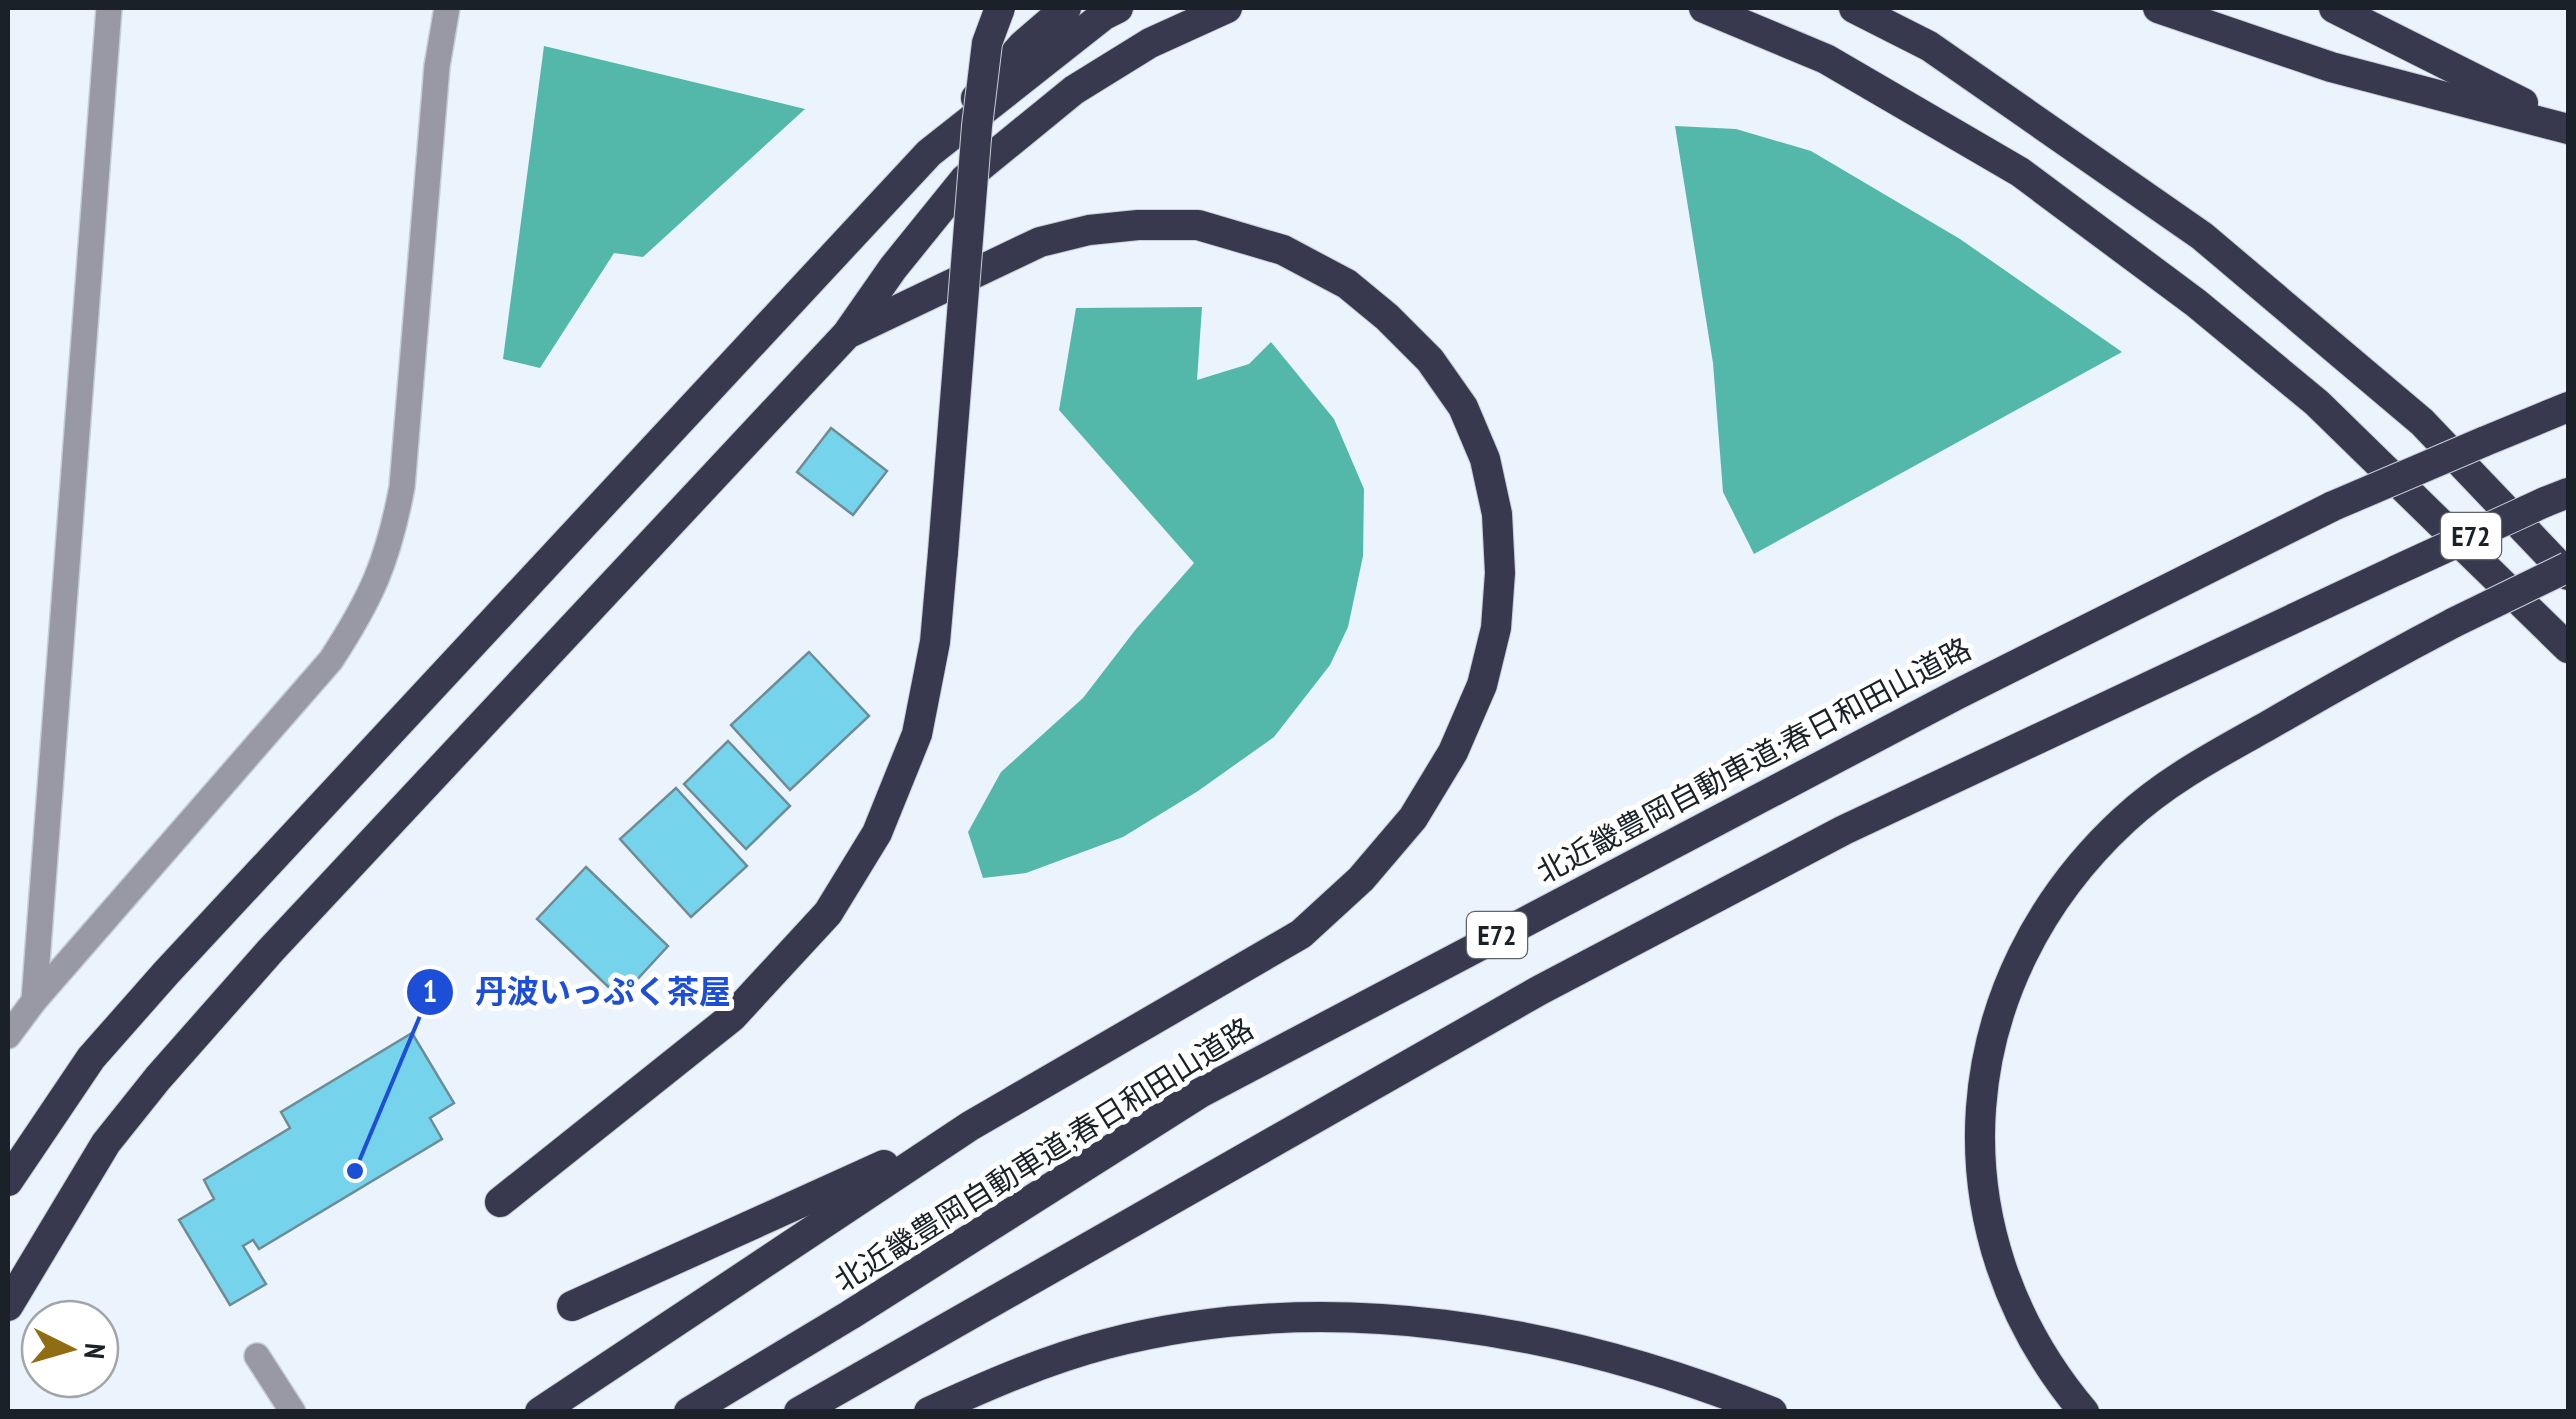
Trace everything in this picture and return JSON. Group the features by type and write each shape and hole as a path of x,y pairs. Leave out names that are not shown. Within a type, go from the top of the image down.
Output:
{"highway":[{"path":"500,1202 732,1017 828,913 877,832 917,734 935,642 977,126 987,43 1000,8"},
{"path":"8,1181 91,1058 166,972 928,153 1023,45 1066,8"},
{"path":"928,153 1118,8"},
{"path":"8,1306 106,1143 158,1078 271,950 846,334 964,179 1074,90 1150,43 1228,8"},
{"path":"1704,8 1826,60 2020,172 2196,302 2317,402 2568,648"},
{"path":"1854,8 1929,46 2202,236 2422,422 2568,571 2455,622 2182,774 2126,818 2082,862 2049,909 2016,968 1990,1037 1980,1113 1980,1176 1996,1257 2023,1322 2054,1376 2084,1412"},
{"path":"2158,8 2330,67 2568,125"},
{"path":"2334,8 2568,125"},
{"path":"540,1412 970,1126 1302,934 1361,878 1413,818 1453,752 1482,684 1496,628 1500,573 1496,514 1485,458 1463,407 1430,360 1347,284 1282,250 1198,225 1138,225 1089,230 1040,242 846,334"},
{"name":"北近畿豊岡自動車道;春日和田山道路","path":"689,1412 850,1315 1200,1092 1956,694 2333,506 2568,406"},
{"name":"E72","path":"799,1412 1540,990 1777,866 1862,822 2557,497"},
{"path":"572,1306 970,1126"},
{"path":"929,1412 990,1384 1105,1344 1194,1327 1286,1318 1377,1318 1480,1328 1589,1353 1698,1382 1772,1412"}],"street":[{"path":"34,1001 110,8"},
{"path":"8,1036 34,1001 331,660 368,603 392,542 402,487 437,66 447,8"},
{"path":"256,1356 293,1412"}],"shaded area":[{"path":"544,46 805,109 643,257 614,253 540,368 503,359"},
{"path":"1675,126 1736,129 1811,151 1960,239 2122,352 1754,554 1723,492 1713,363"},
{"path":"1202,307 1197,380 1249,364 1271,342 1334,419 1364,489 1363,556 1348,627 1330,665 1274,737 1198,791 1123,837 1026,873 983,878 968,832 1001,772 1083,698 1194,563 1059,410 1076,308"}],"building":[{"path":"831,428 887,471 853,515 797,472"},
{"path":"809,652 869,716 790,790 731,725"},
{"path":"728,741 790,806 746,849 684,784"},
{"path":"676,788 747,866 691,917 620,839"},
{"path":"586,867 668,946 620,998 537,919"},
{"path":"412,1033 454,1103 430,1118 442,1139 259,1249 253,1240 243,1246 266,1284 230,1305 179,1220 214,1199 204,1180 290,1128 281,1112"}],"place":[{"name":"丹波いっぷく茶屋","path":"355,1171"}]}
